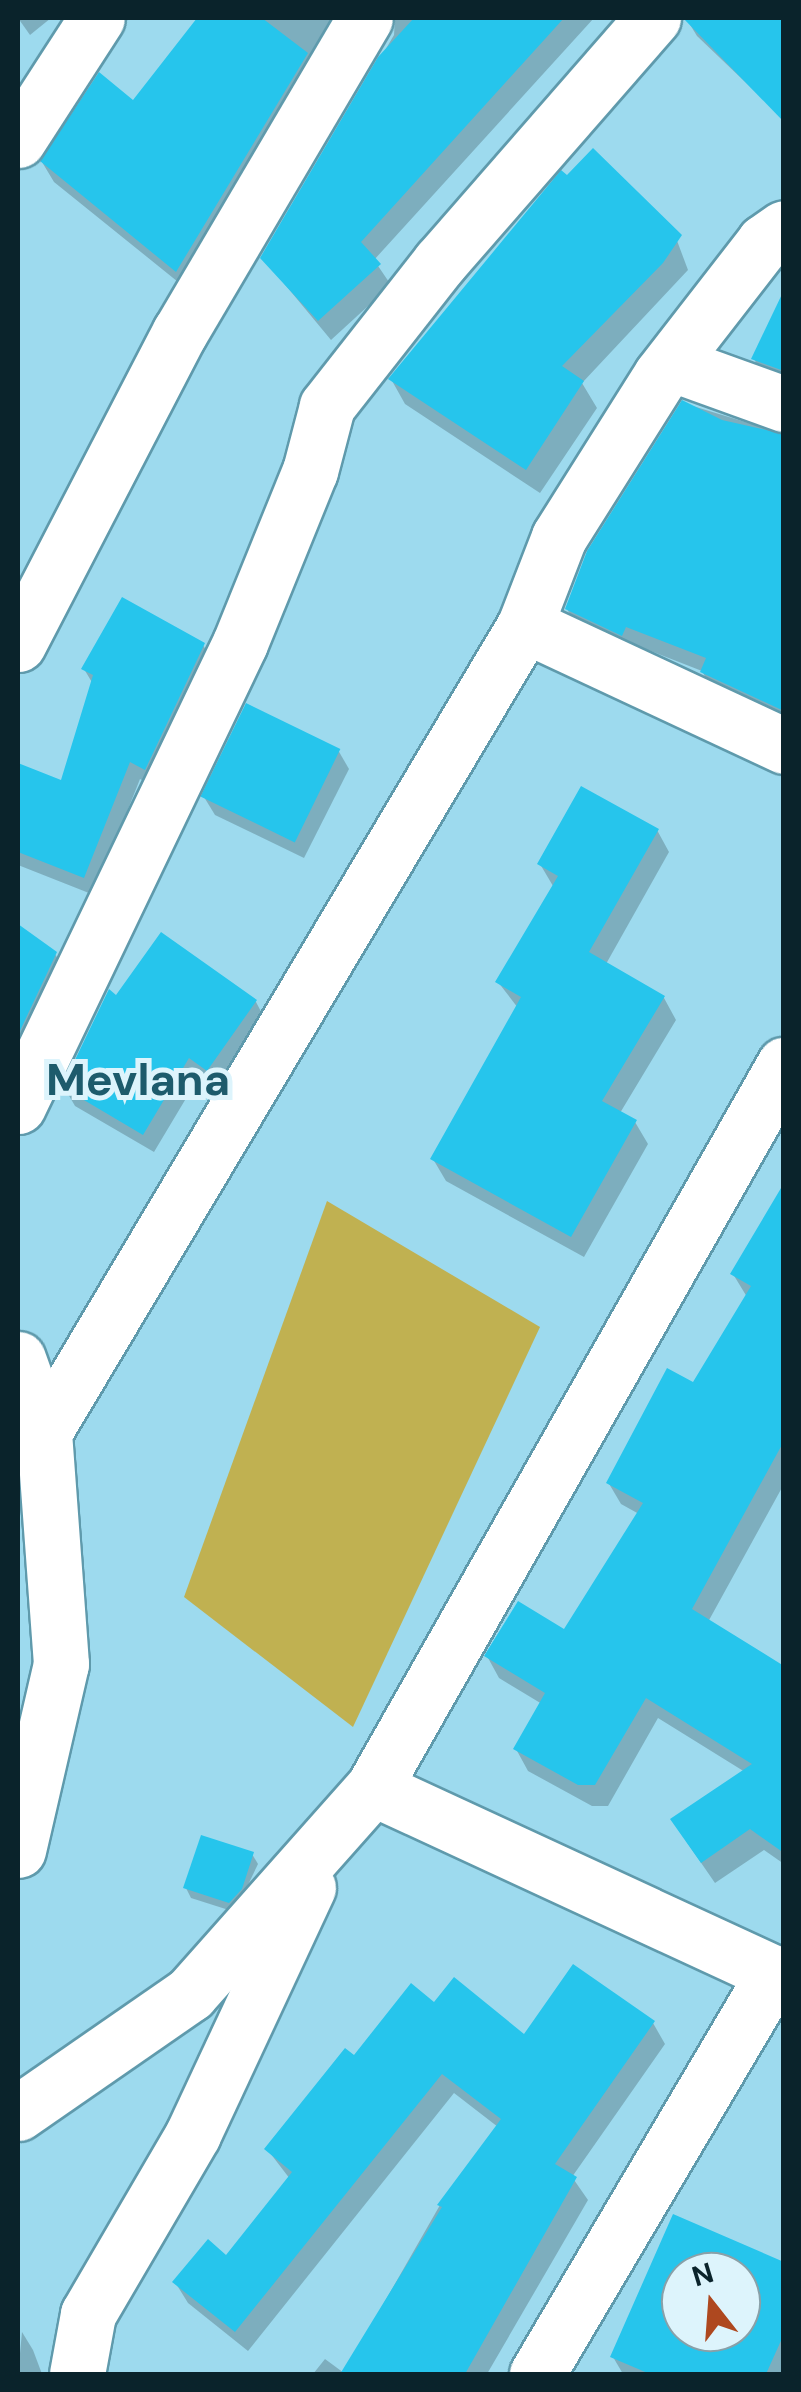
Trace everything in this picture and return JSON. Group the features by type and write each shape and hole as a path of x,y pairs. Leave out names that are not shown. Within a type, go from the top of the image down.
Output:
{"street":[{"path":"18,140 97,18"},
{"path":"18,644 180,332 365,18"},
{"path":"18,1106 240,643 310,471 327,406 440,262 653,18"},
{"path":"44,1432 525,625 559,537 673,364 764,242 784,228"},
{"path":"673,364 784,404"},
{"path":"525,625 784,746"},
{"path":"18,2113 190,1994 373,1788 784,1065"},
{"path":"18,1359 44,1432 61,1664 18,1850"},
{"path":"373,1788 779,1975 537,2374"},
{"path":"77,2374 88,2314 194,2134 332,1834"}],"shaded area":[{"path":"327,1201 540,1327 353,1727 184,1597"}],"building":[{"path":"197,18 262,18 308,53 176,272 40,161 99,72 133,100"},
{"path":"414,18 564,18 361,242 381,264 318,321 260,258 378,57"},
{"path":"683,18 784,18 784,122"},
{"path":"593,148 682,235 663,263 562,366 584,381 526,470 388,379 561,170 567,175"},
{"path":"784,290 784,371 751,359"},
{"path":"682,400 722,420 784,434 784,711 700,672 706,658 626,627 622,636 565,609 587,551"},
{"path":"122,597 205,643 145,770 130,762 84,878 18,852 18,763 61,780 93,675 81,669"},
{"path":"246,703 340,749 295,843 200,796"},
{"path":"581,786 659,829 589,952 665,996 602,1101 637,1120 571,1237 430,1159 521,997 495,982 558,876 537,864"},
{"path":"18,924 57,952 18,1035"},
{"path":"161,932 257,1000 207,1071 189,1058 143,1135 62,1087 109,989 116,995"},
{"path":"784,1183 784,1441 692,1609 784,1666 784,1853 750,1829 701,1863 670,1819 752,1764 646,1698 595,1785 578,1785 513,1749 545,1693 484,1656 518,1601 564,1629 643,1503 606,1483 667,1368 693,1382 751,1286 730,1274"},
{"path":"201,1835 254,1852 242,1889 229,1903 183,1888"},
{"path":"573,1964 655,2021 555,2164 577,2177 465,2374 340,2374 442,2207 437,2205 501,2119 442,2074 235,2332 172,2282 208,2239 226,2255 292,2172 264,2149 345,2048 354,2055 411,1983 434,2002 454,1977 524,2034"},
{"path":"673,2214 761,2252 661,2252 661,2352 761,2352 761,2252 784,2262 784,2334 766,2374 650,2374 610,2357"}],"district":[{"name":"Mevlana","path":"138,1080"}]}
